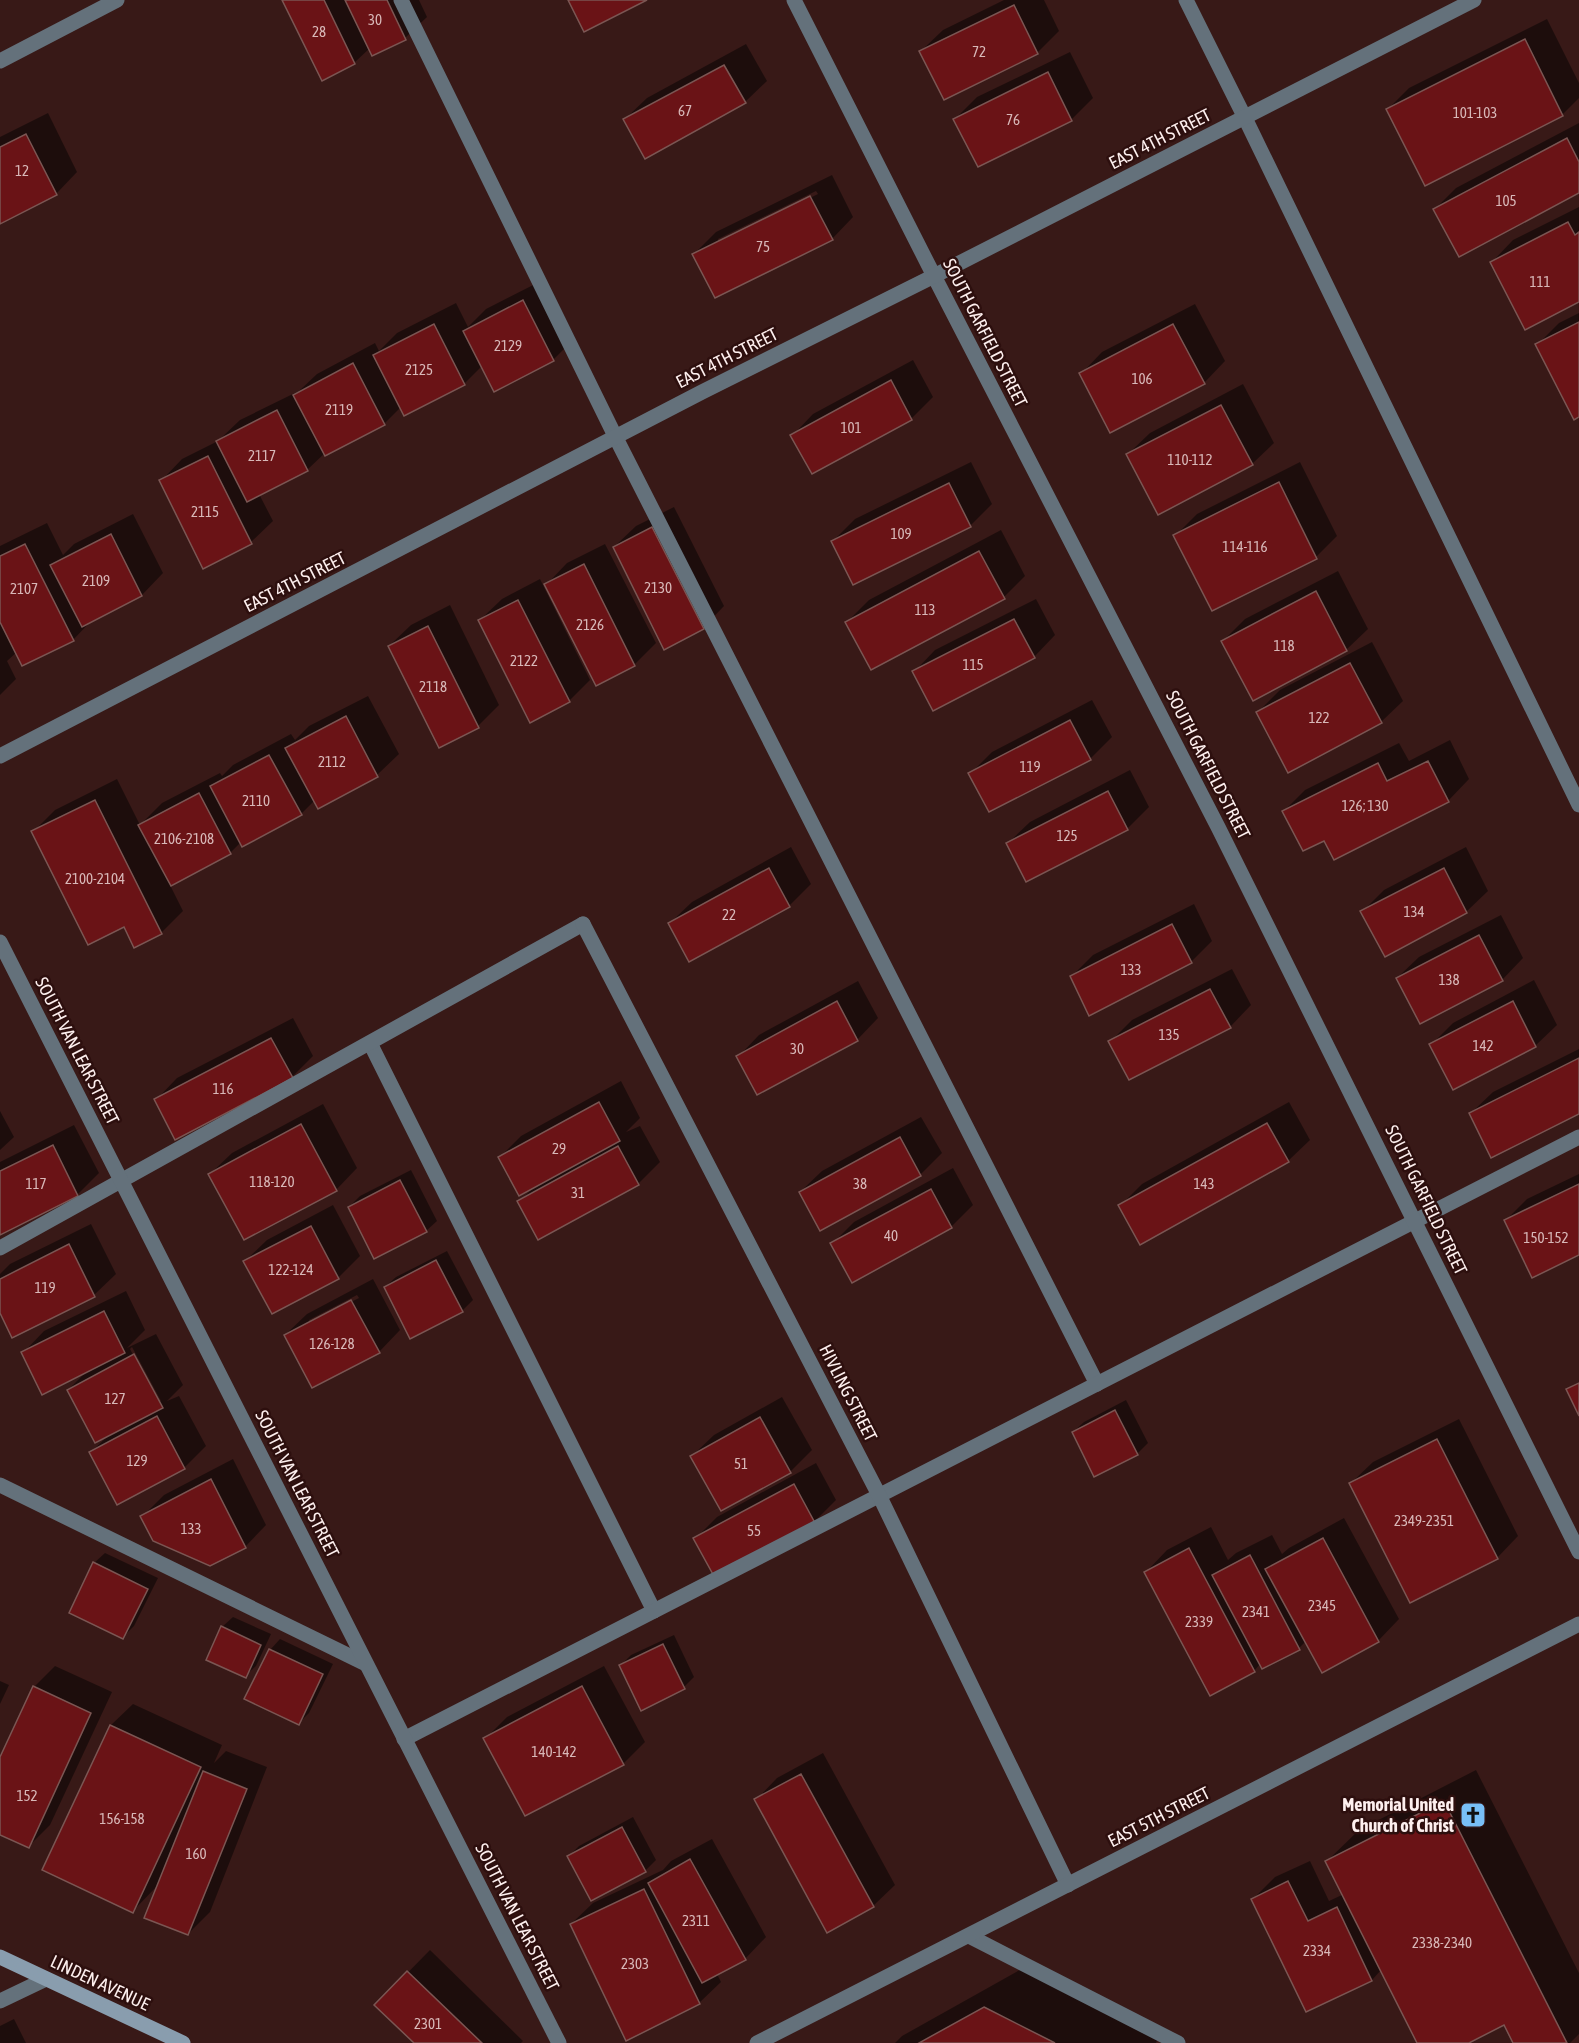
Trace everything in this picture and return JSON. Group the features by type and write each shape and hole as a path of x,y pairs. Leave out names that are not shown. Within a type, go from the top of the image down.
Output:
{"main road":[{"name":"LINDEN AVENUE","path":"0,1957 183,2043"}],"street":[{"path":"0,61 117,0"},
{"path":"401,0 616,438 1097,1384"},
{"name":"SOUTH GARFIELD STREET","path":"795,0 934,276 1218,827 1579,1552"},
{"path":"1186,0 1579,805"},
{"name":"EAST 4TH STREET","path":"0,756 702,392 1474,0"},
{"name":"HIVLING STREET","path":"370,1042 583,924 879,1495 1068,1886"},
{"name":"SOUTH VAN LEAR STREET","path":"0,942 559,2043"},
{"path":"0,1248 370,1042 654,1611"},
{"path":"404,1739 1579,1137"},
{"path":"0,1485 366,1664"},
{"name":"EAST 5TH STREET","path":"757,2043 1579,1624"},
{"path":"969,1936 1178,2043"},
{"path":"0,2001 45,1979"}],"building":[{"path":"282,0 324,0 355,64 322,81"},
{"path":"345,0 387,0 406,40 372,56"},
{"path":"568,0 647,0 584,32"},
{"path":"1014,5 1038,54 944,100 919,51"},
{"path":"1525,39 1563,116 1425,186 1386,109"},
{"path":"724,65 746,103 645,159 623,119"},
{"path":"1048,72 1072,121 978,167 953,119"},
{"path":"26,134 57,195 0,224 0,147"},
{"path":"1567,138 1579,162 1579,193 1459,257 1433,209"},
{"path":"810,196 833,240 715,298 692,254"},
{"path":"1568,222 1575,235 1579,232 1579,302 1525,330 1490,262"},
{"path":"523,300 554,361 494,392 463,331"},
{"path":"1579,322 1579,417 1574,420 1535,344"},
{"path":"434,324 465,385 404,416 373,355"},
{"path":"1173,324 1205,384 1110,433 1079,373"},
{"path":"353,363 385,425 325,456 293,395"},
{"path":"891,380 912,420 812,474 790,435"},
{"path":"1221,405 1253,465 1158,515 1126,454"},
{"path":"277,410 308,471 247,502 216,441"},
{"path":"208,456 252,544 203,569 159,480"},
{"path":"1279,482 1317,559 1212,611 1173,535"},
{"path":"949,483 971,527 853,585 831,541"},
{"path":"652,527 704,629 664,650 613,547"},
{"path":"111,534 142,596 82,627 50,565"},
{"path":"25,544 74,641 22,666 0,622 0,556"},
{"path":"979,551 1005,599 871,670 845,622"},
{"path":"584,564 635,666 596,686 544,584"},
{"path":"1316,591 1347,651 1253,701 1221,641"},
{"path":"518,600 570,702 530,723 478,620"},
{"path":"1014,619 1035,658 933,711 912,671"},
{"path":"428,626 479,728 439,748 388,646"},
{"path":"1350,663 1382,723 1288,773 1256,712"},
{"path":"346,716 378,777 318,809 285,748"},
{"path":"1070,720 1091,760 989,812 968,773"},
{"path":"269,755 302,815 242,847 210,786"},
{"path":"1428,761 1449,802 1334,860 1324,841 1303,851 1282,811 1378,763 1387,781"},
{"path":"1108,791 1128,830 1026,882 1006,843"},
{"path":"199,793 231,854 171,886 138,825"},
{"path":"95,800 162,934 134,948 124,927 88,945 31,831"},
{"path":"769,868 790,907 689,962 668,923"},
{"path":"1444,868 1467,913 1385,957 1360,911"},
{"path":"1172,924 1192,963 1089,1016 1070,976"},
{"path":"1479,935 1503,981 1420,1024 1396,978"},
{"path":"1210,989 1231,1028 1129,1080 1108,1041"},
{"path":"837,1001 858,1041 757,1095 736,1056"},
{"path":"1513,1001 1536,1047 1453,1090 1429,1044"},
{"path":"271,1038 293,1078 175,1140 154,1099"},
{"path":"1579,1058 1579,1114 1491,1158 1469,1113"},
{"path":"599,1102 620,1141 519,1196 498,1157"},
{"path":"1267,1123 1289,1162 1140,1245 1118,1205"},
{"path":"301,1124 337,1191 244,1240 208,1174"},
{"path":"900,1137 921,1176 820,1231 799,1192"},
{"path":"53,1145 78,1196 0,1235 0,1171"},
{"path":"618,1146 639,1185 538,1240 517,1201"},
{"path":"400,1180 427,1232 374,1259 348,1207"},
{"path":"1579,1184 1579,1255 1532,1278 1504,1220"},
{"path":"931,1189 952,1228 852,1283 830,1243"},
{"path":"311,1226 339,1279 272,1314 243,1261"},
{"path":"69,1244 95,1297 12,1338 0,1313 0,1279"},
{"path":"436,1260 463,1312 410,1339 384,1287"},
{"path":"351,1300 380,1353 312,1388 284,1335"},
{"path":"104,1311 125,1353 42,1395 21,1352"},
{"path":"134,1354 163,1408 95,1443 67,1390"},
{"path":"1579,1383 1579,1416 1566,1389"},
{"path":"1115,1410 1138,1455 1094,1477 1072,1432"},
{"path":"157,1416 185,1469 117,1505 89,1452"},
{"path":"760,1417 791,1473 721,1511 690,1456"},
{"path":"1437,1439 1498,1559 1410,1603 1349,1483"},
{"path":"211,1479 246,1548 210,1566 153,1541 140,1516"},
{"path":"794,1484 815,1523 715,1578 693,1538"},
{"path":"1323,1538 1379,1642 1322,1673 1265,1569"},
{"path":"1189,1548 1255,1672 1210,1696 1144,1572"},
{"path":"1250,1555 1300,1650 1262,1669 1212,1575"},
{"path":"93,1562 148,1589 123,1639 69,1613"},
{"path":"221,1626 261,1645 246,1678 206,1660"},
{"path":"663,1644 685,1689 641,1711 619,1665"},
{"path":"269,1649 323,1674 299,1725 244,1699"},
{"path":"33,1686 91,1713 29,1848 0,1835 0,1757"},
{"path":"582,1686 624,1765 525,1816 483,1738"},
{"path":"110,1725 201,1767 133,1913 42,1870"},
{"path":"203,1771 247,1789 188,1935 144,1918"},
{"path":"801,1774 874,1907 827,1933 754,1799"},
{"path":"1444,1801 1567,2043 1513,2043 1504,2025 1469,2043 1417,2043 1325,1861"},
{"path":"622,1827 646,1872 591,1901 567,1856"},
{"path":"690,1859 746,1960 702,1983 648,1883"},
{"path":"1288,1881 1308,1921 1337,1907 1372,1981 1306,2012 1251,1899"},
{"path":"644,1889 700,2004 626,2041 570,1924"},
{"path":"407,1971 482,2043 414,2043 374,2005"},
{"path":"984,2007 1055,2043 919,2043"}],"place":[{"name":"Memorial United Church of Christ","path":"1473,1815"}]}
